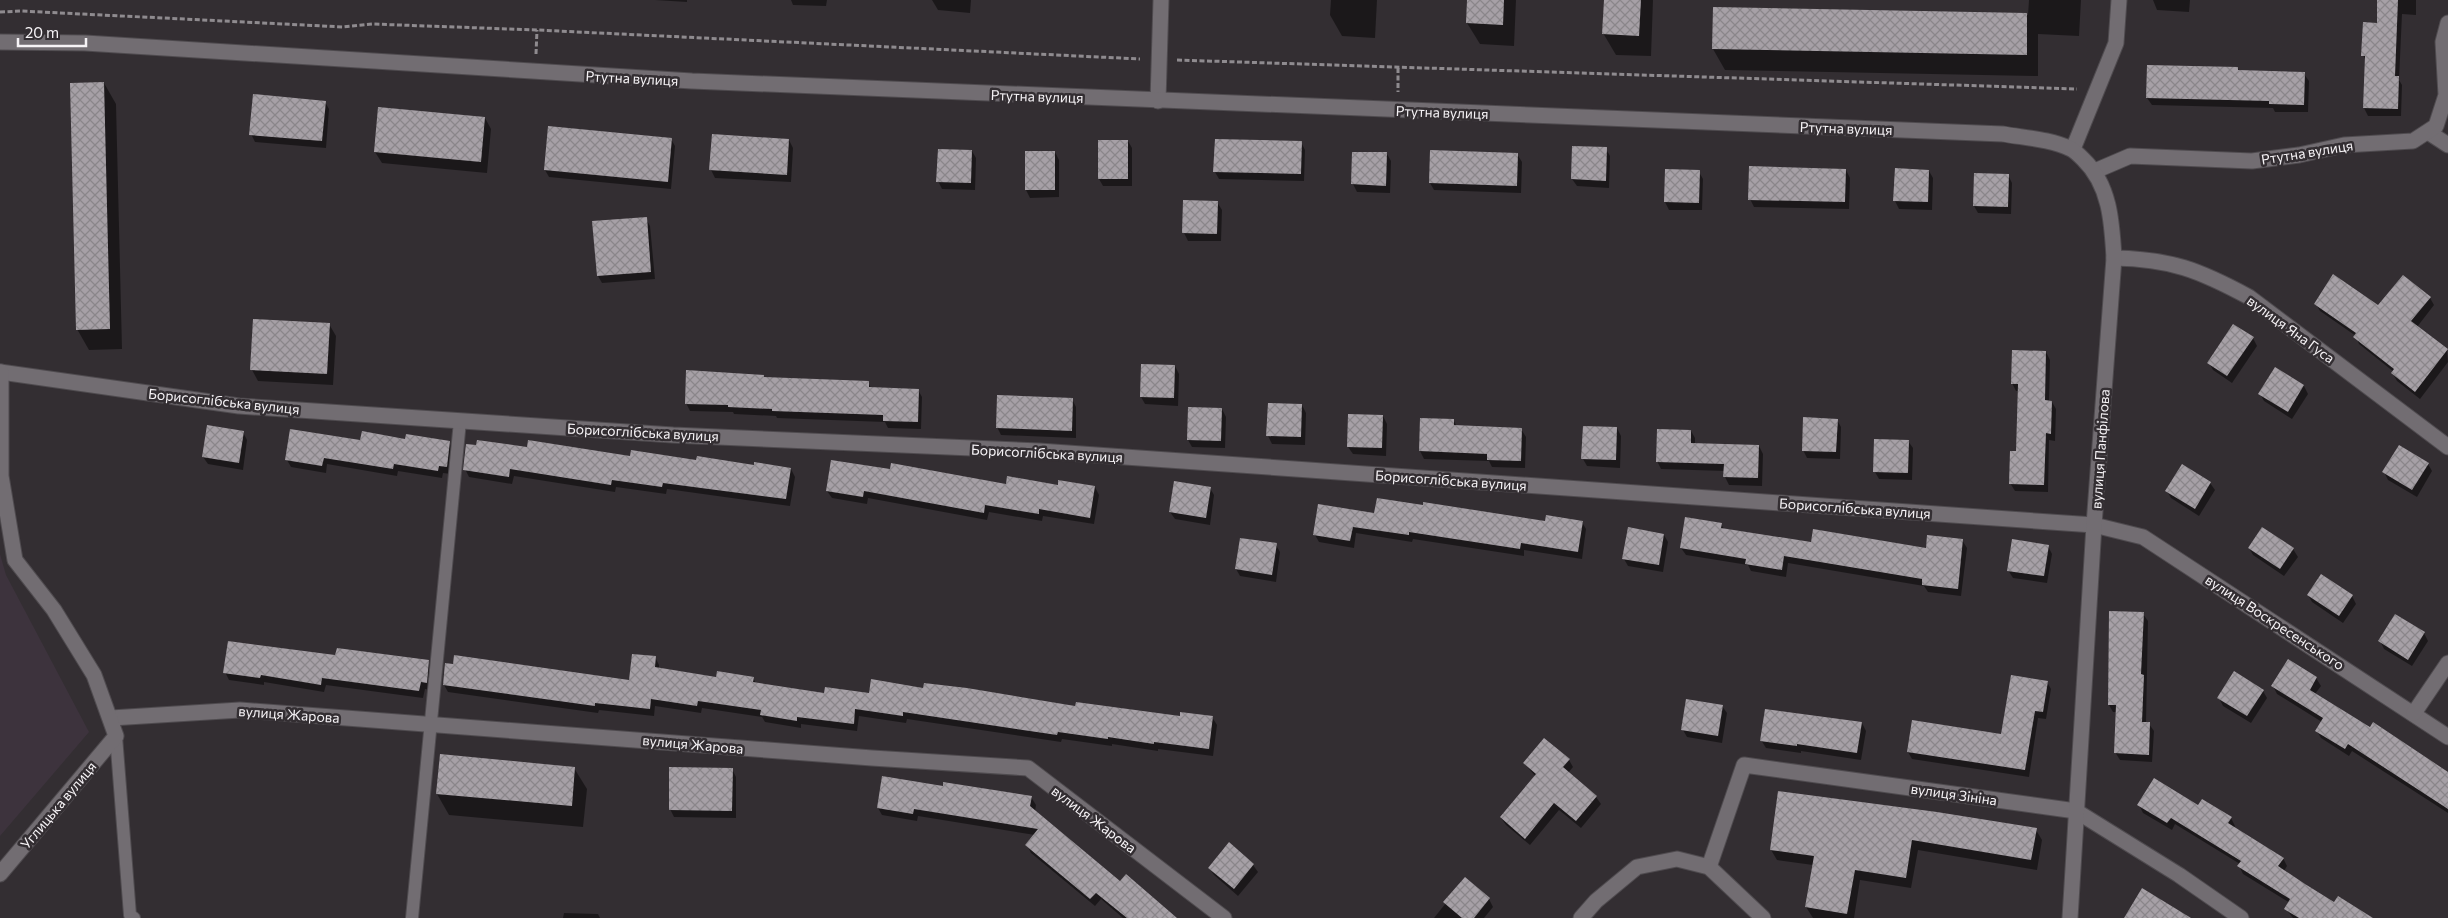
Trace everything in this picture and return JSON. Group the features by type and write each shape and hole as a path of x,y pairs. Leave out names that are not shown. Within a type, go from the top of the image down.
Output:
{"street":[{"path":"1158,101 1161,0"},
{"path":"2073,149 2116,43 2119,0"},
{"path":"2448,23 2443,42 2446,95 2432,129 2448,145"},
{"name":"Ртутна вулиця","path":"0,42 85,43 692,81 2003,134 2041,140 2073,149"},
{"name":"Ртутна вулиця","path":"2095,171 2130,156 2252,161 2298,155 2344,145 2413,141 2432,129"},
{"name":"вулиця Панфілова","path":"2070,918 2094,525 2114,258 2112,220 2106,193 2095,171 2073,149"},
{"name":"вулиця Яна Гуса","path":"2114,258 2149,259 2180,265 2217,279 2249,297 2448,446"},
{"path":"1,372 1,476 16,560 54,610 94,674 116,736"},
{"name":"Борисоглібська вулиця","path":"1,372 239,406 673,435 1049,452 2094,525"},
{"name":"вулиця Воскресенського","path":"2094,525 2143,537 2448,737"},
{"path":"2414,713 2448,663"},
{"name":"вулиця Жарова","path":"111,718 240,710 1028,768 1224,918"},
{"name":"Углицька вулиця","path":"0,874 116,736"},
{"name":"вулиця Зініна","path":"1709,867 1744,765 2076,811 2179,875 2241,918"},
{"path":"1581,918 1596,901 1637,867 1677,859 1709,867 1763,918"}],"lane":[{"path":"412,918 460,420"},
{"path":"116,736 130,915 134,918"}],"path":[{"path":"0,12 22,11 343,27 372,24 546,30 1159,60 2098,90"}],"shaded area":[{"path":"0,554 6,575 89,732 0,836"}],"building":[{"path":"1467,0 1504,0 1503,25 1466,23"},
{"path":"1604,0 1641,0 1639,36 1602,34"},
{"path":"2377,0 2398,0 2395,76 2399,76 2398,109 2363,108 2365,56 2361,56 2363,22 2377,23"},
{"path":"1713,7 2027,13 2027,55 1712,49"},
{"path":"2147,65 2238,67 2238,70 2305,72 2304,105 2269,104 2269,101 2146,98"},
{"path":"104,82 110,329 76,330 70,83"},
{"path":"253,94 326,101 322,141 249,135"},
{"path":"378,107 485,117 481,162 374,152"},
{"path":"548,126 672,138 668,182 544,170"},
{"path":"712,134 789,139 787,175 709,170"},
{"path":"1215,139 1302,141 1301,174 1213,172"},
{"path":"1098,140 1128,140 1128,179 1098,179"},
{"path":"1572,146 1607,147 1606,181 1571,179"},
{"path":"938,149 972,150 971,183 936,182"},
{"path":"1430,150 1518,153 1517,186 1429,183"},
{"path":"1025,151 1055,151 1055,190 1025,190"},
{"path":"1352,152 1387,152 1386,186 1351,184"},
{"path":"1749,166 1846,169 1845,202 1748,200"},
{"path":"1895,168 1929,170 1928,202 1893,201"},
{"path":"1665,169 1700,170 1699,203 1664,202"},
{"path":"1974,173 2009,174 2008,207 1973,206"},
{"path":"1183,200 1218,201 1217,234 1182,233"},
{"path":"647,217 651,272 597,276 592,221"},
{"path":"2333,274 2378,305 2403,275 2431,297 2411,321 2448,349 2415,392 2391,373 2394,369 2353,337 2356,333 2314,304"},
{"path":"253,319 330,323 327,374 250,370"},
{"path":"2233,324 2254,337 2227,376 2207,363"},
{"path":"2012,350 2046,351 2045,400 2052,401 2051,434 2046,433 2044,485 2009,484 2010,451 2016,451 2018,384 2011,384"},
{"path":"1141,364 1175,365 1174,398 1140,397"},
{"path":"2275,367 2304,385 2288,412 2258,394"},
{"path":"686,370 764,375 764,377 869,381 869,387 919,389 918,422 883,421 883,415 772,411 772,409 728,407 728,405 685,404"},
{"path":"997,395 1073,398 1072,431 996,428"},
{"path":"1268,403 1302,404 1301,437 1266,436"},
{"path":"1188,407 1222,408 1221,441 1187,440"},
{"path":"1348,414 1383,415 1382,448 1347,447"},
{"path":"1803,417 1838,419 1836,452 1802,451"},
{"path":"1420,418 1454,419 1454,425 1522,428 1521,461 1487,460 1487,454 1419,451"},
{"path":"207,425 244,431 239,463 202,457"},
{"path":"1583,426 1617,427 1616,460 1581,459"},
{"path":"290,429 360,440 362,431 405,439 406,434 450,441 447,467 439,466 438,471 394,464 393,469 324,458 322,466 285,460"},
{"path":"1657,429 1691,430 1691,443 1759,445 1758,478 1723,477 1724,464 1656,462"},
{"path":"1874,439 1909,440 1908,473 1873,472"},
{"path":"477,440 527,447 528,440 630,456 631,450 696,460 697,456 754,465 754,462 791,468 786,499 663,483 662,487 612,480 611,485 510,469 509,477 463,470 466,444 476,445"},
{"path":"2399,445 2429,463 2412,490 2382,472"},
{"path":"831,460 890,469 891,463 1006,484 1007,476 1058,485 1058,480 1095,486 1090,518 1039,509 1039,514 985,505 984,513 864,491 863,497 826,491"},
{"path":"2182,464 2211,482 2195,509 2165,491"},
{"path":"1174,481 1211,487 1206,518 1169,512"},
{"path":"1377,498 1423,505 1423,502 1545,521 1546,515 1583,521 1578,552 1521,543 1520,549 1409,532 1409,535 1353,527 1350,541 1313,535 1318,504 1374,513"},
{"path":"1685,517 1722,523 1721,528 1811,542 1813,529 1926,548 1927,535 1963,539 1958,589 1922,585 1922,579 1784,556 1782,570 1745,564 1746,559 1680,548"},
{"path":"1628,527 1664,534 1659,565 1622,559"},
{"path":"2262,527 2294,548 2280,569 2248,548"},
{"path":"1240,538 1277,543 1272,575 1235,569"},
{"path":"2012,539 2049,545 2044,576 2007,571"},
{"path":"2321,574 2353,595 2339,616 2307,595"},
{"path":"2109,611 2144,612 2141,674 2144,675 2142,722 2150,722 2149,755 2114,753 2116,705 2108,705"},
{"path":"2395,614 2425,632 2408,660 2378,641"},
{"path":"228,641 335,655 337,648 429,660 427,683 421,682 419,691 322,678 321,685 261,675 260,678 223,673"},
{"path":"632,654 656,656 655,667 716,677 717,671 754,677 753,682 824,693 825,687 869,693 871,679 923,688 924,683 967,688 1075,706 1076,702 1180,716 1180,712 1213,716 1209,749 1058,732 1057,735 903,712 903,716 855,709 854,724 797,717 797,721 760,715 761,710 698,701 697,706 651,699 650,709 595,703 595,706 443,685 445,663 453,664 454,655 629,680"},
{"path":"2288,659 2317,677 2310,690 2370,727 2373,722 2448,772 2448,809 2348,744 2345,749 2315,731 2323,718 2271,686"},
{"path":"2234,671 2264,690 2247,716 2217,698"},
{"path":"2011,675 2048,681 2043,712 2035,711 2025,770 1907,752 1912,720 2001,734"},
{"path":"1686,699 1723,705 1718,736 1681,730"},
{"path":"1765,709 1862,722 1857,753 1797,744 1797,746 1760,741"},
{"path":"1544,738 1570,759 1563,767 1597,796 1576,821 1554,803 1525,839 1500,817 1536,774 1523,763"},
{"path":"440,754 575,767 572,806 436,794"},
{"path":"669,767 733,768 732,811 669,810"},
{"path":"882,776 943,786 943,782 1032,796 1030,806 1120,881 1126,874 1177,918 1127,918 1096,893 1090,899 1025,845 1038,829 914,809 913,814 877,808"},
{"path":"2154,778 2198,805 2202,799 2232,817 2228,823 2284,858 2278,866 2334,902 2338,896 2373,918 2299,918 2284,909 2290,899 2237,866 2241,861 2171,818 2167,823 2137,805"},
{"path":"1778,791 1937,812 2037,828 2031,860 1912,840 1906,878 1855,870 1847,914 1805,907 1814,856 1770,850"},
{"path":"1229,842 1254,864 1234,889 1208,868"},
{"path":"1465,877 1490,898 1474,918 1462,918 1443,902"},
{"path":"2142,888 2191,918 2124,918"}]}
